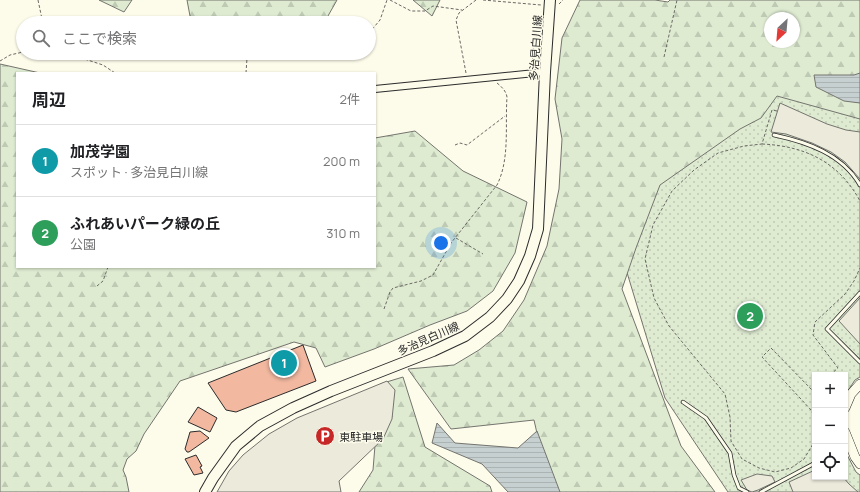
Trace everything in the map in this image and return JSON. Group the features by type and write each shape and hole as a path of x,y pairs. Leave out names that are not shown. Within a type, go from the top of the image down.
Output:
{"main road":[{"name":"多治見白川線","path":"205,492 212,478 236,446 260,426 293,408 331,391 433,351 465,336 490,317 507,299 519,281 530,256 538,229 545,72 550,3"}],"street":[{"path":"376,89 545,72"},
{"path":"848,401 851,394 860,384"},
{"path":"848,447 860,464"}],"lane":[{"path":"774,136 795,140 820,149 840,161 860,185"},
{"path":"860,293 827,329 860,362"},
{"path":"683,402 706,418 730,453 734,475 739,488 748,492"},
{"path":"761,492 812,465"}],"path":[{"path":"38,0 41,16"},
{"path":"376,25 380,20 387,0"},
{"path":"390,0 410,11 425,11 433,6 463,10"},
{"path":"467,79 456,20 459,13 476,0"},
{"path":"484,0 550,3"},
{"path":"664,57 677,0"},
{"path":"533,73 536,37 539,30"},
{"path":"0,61 10,55 16,54"},
{"path":"88,60 103,65 114,72"},
{"path":"246,72 247,60"},
{"path":"384,309 393,288 422,281 433,275 455,237 493,192 500,178 506,154 506,93 502,87 488,77"},
{"path":"762,144 772,110 777,111"},
{"path":"455,145 467,145 506,116"},
{"path":"813,444 804,459 791,468 775,472 758,468 742,459 731,441 730,417 725,394 669,326 654,298 645,259 653,225 672,191 694,170 718,153 744,146 762,144 795,148 833,167 847,181 860,201"},
{"path":"455,237 483,254"},
{"path":"96,286 104,281 108,268"},
{"path":"812,390 771,348 762,358 812,411"}],"green space":[{"path":"99,0 132,0 124,12"},
{"path":"187,0 337,0 328,16 190,16"},
{"path":"413,0 440,0 432,16"},
{"path":"580,0 655,0 668,2 670,0 860,0 860,119 777,96 761,118 740,129 660,185 622,289 681,446 715,492 557,492 545,469 534,420 451,429 408,369 454,365 479,350 503,331 524,300 547,246 559,189 562,139 555,99 562,38"},
{"path":"0,64 36,72 16,72 16,268 376,268 376,138 415,131 463,171 527,202 515,253 493,291 467,311 374,349 325,367 316,348 294,342 180,381 144,434 136,451 127,459 123,470 129,492 0,492"},
{"path":"771,85 860,108 860,377 855,380 848,390 848,372 812,372 812,480 848,480 848,457 856,472 860,475 860,492 728,492 665,398 622,256 660,173"},
{"path":"403,377 425,447 490,486 492,492 359,492 373,470 380,384"}],"shaded area":[{"path":"860,73 860,103 844,101 816,87 814,75 854,75"},
{"path":"780,103 827,124 846,130 860,132 860,179 845,162 831,152 812,143 786,134 771,132"},
{"path":"860,298 860,344 839,321"},
{"name":"東駐車場","path":"387,381 395,390 392,419 383,439 339,481 341,492 217,492 229,471 243,455 269,434 297,418"},
{"path":"437,423 455,443 518,448 537,431 560,492 508,492 482,464 432,443"},
{"path":"812,471 812,480 846,480 858,492 793,492 789,482"},
{"path":"757,474 772,476 775,482 752,492 747,490 741,480"}],"building":[{"path":"303,345 316,381 236,412 226,410 208,383"},
{"path":"198,407 217,418 210,432 188,422"},
{"path":"200,431 209,438 187,452 185,449 190,432"},
{"path":"196,455 202,466 200,467 203,473 194,475 185,459"}],"place":[{"name":"ふれあいパーク緑の丘","path":"750,316"},
{"name":"加茂学園","path":"284,363"},
{"name":"東駐車場","path":"325,436"}]}
